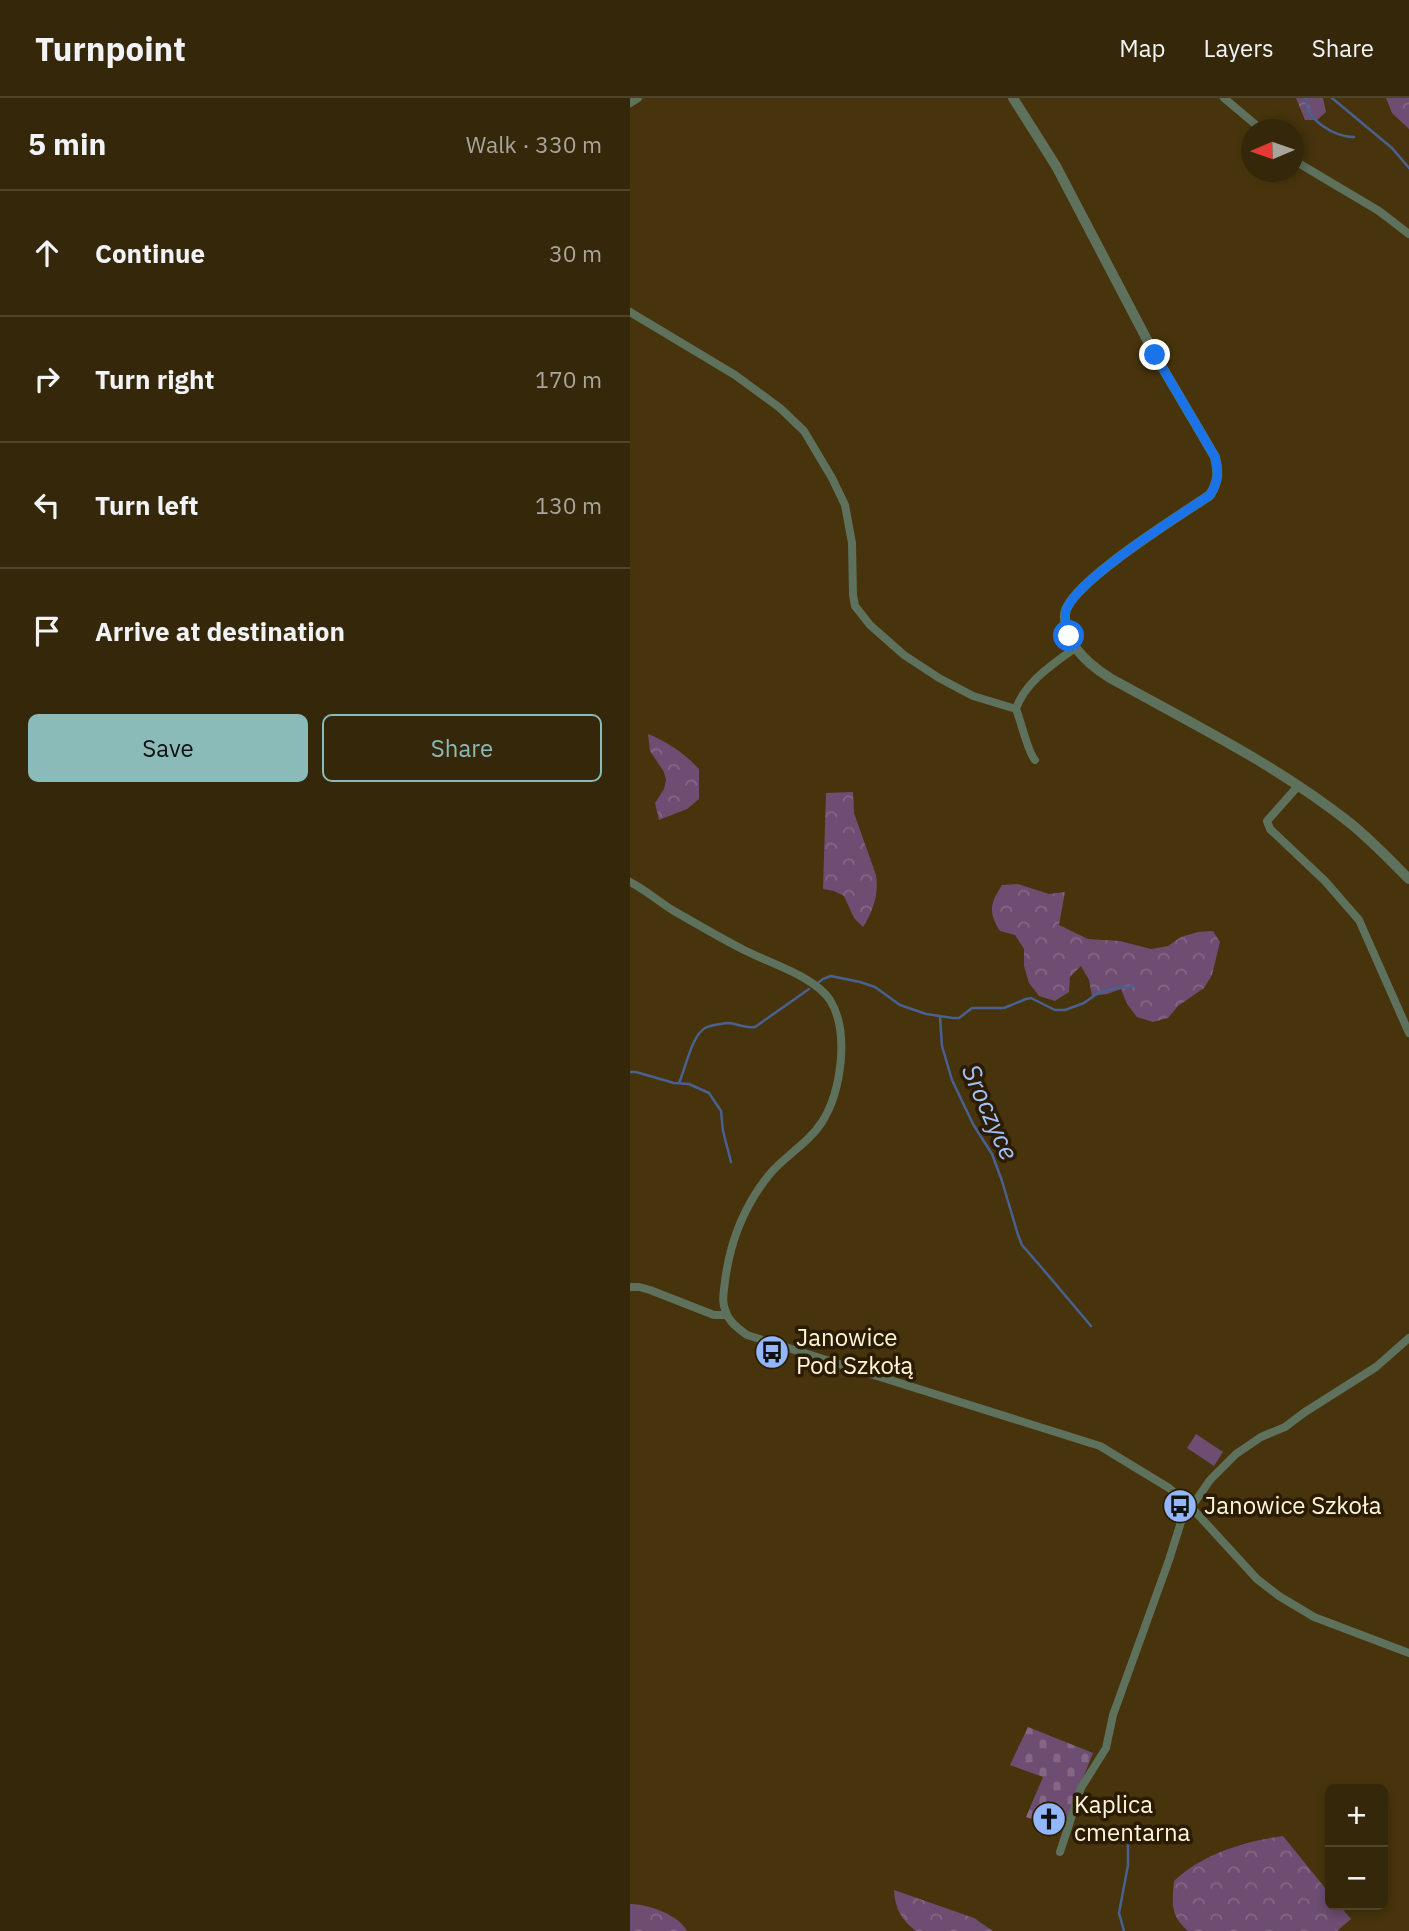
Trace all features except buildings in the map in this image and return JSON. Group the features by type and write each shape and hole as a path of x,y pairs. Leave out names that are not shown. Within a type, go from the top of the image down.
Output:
{"street":[{"path":"630,103 638,98"},
{"path":"1013,98 1056,166 1158,361 1215,457 1218,470 1217,483 1210,495 1100,571 1072,600 1065,612 1069,636 1075,648 1088,662 1110,678 1298,786 1351,823 1409,878"},
{"path":"1224,98 1249,119"},
{"path":"1304,166 1379,211 1409,234"},
{"path":"630,312 735,375 797,422 832,478 845,505 852,543 855,606 870,625 904,655 939,678 973,695 1016,709"},
{"path":"1035,760 1016,709 1018,702 1039,676 1075,648"},
{"path":"1298,786 1268,821 1268,825 1325,881 1359,920 1409,1033"},
{"path":"630,882 670,909 743,949 802,977 830,999 838,1017 842,1037 839,1070 833,1096 821,1123 809,1138 771,1173 752,1197 731,1247 723,1302 726,1315 736,1326 747,1335 1100,1447 1169,1488 1191,1507 1257,1579 1279,1596 1314,1617 1409,1653"},
{"path":"630,1287 650,1290 714,1315 726,1315"},
{"path":"1060,1852 1082,1788 1107,1748 1112,1715 1170,1560 1181,1522 1191,1507 1210,1480 1236,1454 1261,1437 1285,1427 1376,1367 1409,1338"}],"green space":[{"path":"1296,98 1323,98 1326,112 1317,120 1305,120"},
{"path":"1386,98 1409,98 1409,129 1392,113"},
{"path":"648,734 676,749 699,769 699,799 687,809 659,820 655,803 666,780 664,772 650,751"},
{"path":"853,792 854,813 877,882 870,915 863,927 854,918 844,896 823,889 826,793"},
{"path":"1018,884 1049,894 1065,892 1059,925 1088,939 1120,941 1151,949 1168,946 1181,937 1198,932 1213,931 1220,942 1212,975 1204,988 1178,1006 1168,1018 1153,1022 1137,1017 1127,1004 1121,989 1092,996 1089,980 1081,966 1070,977 1069,992 1055,1001 1039,996 1029,983 1024,966 1024,949 1015,935 1000,931 992,913 993,903 1002,885"},
{"path":"1196,1434 1223,1452 1214,1466 1187,1448"},
{"path":"1028,1727 1093,1753 1062,1831 1026,1817 1043,1777 1010,1765"},
{"path":"1283,1836 1325,1888 1325,1910 1343,1910 1351,1919 1337,1931 1188,1931 1173,1909 1174,1881 1211,1856 1254,1841"},
{"path":"894,1890 974,1918 993,1931 916,1931 900,1913"},
{"path":"630,1904 662,1912 677,1920 687,1931 630,1931"}],"waterway":[{"path":"1306,98 1310,113 1322,126 1338,134 1354,137"},
{"path":"1332,98 1392,148 1409,168"},
{"path":"818,983 831,976 860,982 875,987 900,1005 926,1014 953,1018 959,1018 972,1008 1004,1008 1031,998 1055,1010 1065,1010 1084,1003 1098,993 1134,986"},
{"name":"Sroczyce","path":"679,1083 696,1038 705,1028 727,1023 755,1027 809,989"},
{"name":"Sroczyce","path":"940,1017 942,1046 952,1080 973,1124 992,1154 1022,1245 1091,1326"},
{"path":"630,1072 689,1084 709,1093 721,1111 731,1162"},
{"path":"1124,1931 1119,1913 1128,1865 1128,1838"}],"place":[{"name":"Janowice Pod Szkołą","path":"772,1352"},
{"name":"Janowice Szkoła","path":"1180,1506"},
{"name":"Kaplica cmentarna","path":"1049,1819"}],"route":[{"path":"1069,636 1065,612 1072,600 1100,571 1210,495 1217,483 1215,457 1155,355"}]}
